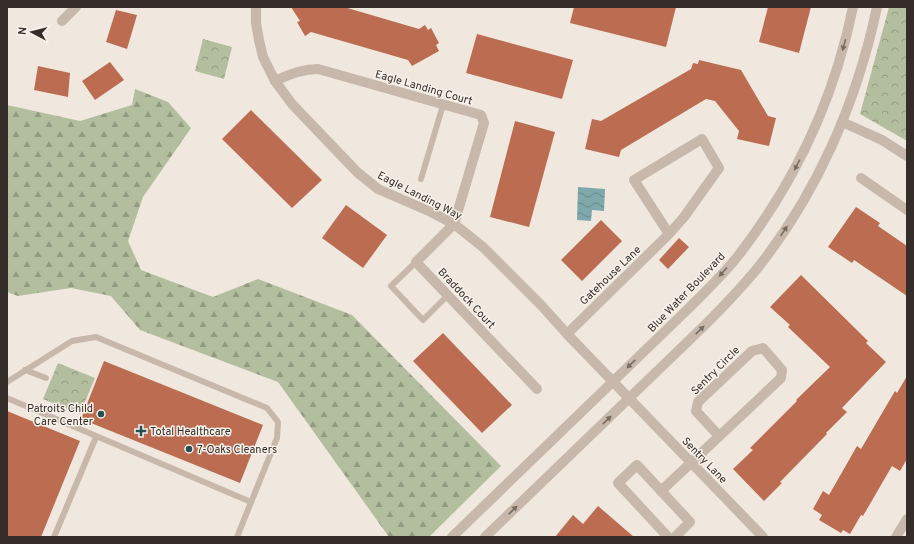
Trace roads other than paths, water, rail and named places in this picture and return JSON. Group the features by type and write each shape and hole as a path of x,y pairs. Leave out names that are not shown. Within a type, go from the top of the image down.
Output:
{"street":[{"path":"62,21 76,7"},
{"name":"Eagle Landing Way","path":"256,7 258,40 263,57 275,81 292,104 357,172 378,189 431,212 454,224 483,247 541,305 629,398"},
{"name":"Blue Water Boulevard","path":"452,537 688,309 737,256 773,206 808,145 822,114 836,73 849,28 853,7"},
{"path":"485,537 706,324 756,270 795,215 826,157 842,122 857,82 871,36 877,7"},
{"name":"Eagle Landing Court","path":"275,81 301,70 318,68 481,115 484,123 454,224"},
{"path":"842,122 882,140 907,156"},
{"name":"Gatehouse Lane","path":"567,334 669,234 719,168 702,139 634,180 669,234"},
{"path":"861,178 907,210"},
{"path":"416,262 454,224"},
{"name":"Braddock Court","path":"416,262 537,389"},
{"name":"Sentry Circle","path":"661,491 781,378 782,370 763,348 752,350 698,402 696,411 719,436"},
{"name":"Sentry Lane","path":"629,398 763,537"},
{"path":"668,537 618,483 637,465 690,522 675,537"},
{"path":"896,537 907,518"}],"lane":[{"path":"421,179 443,105"},
{"path":"416,262 391,286 423,320 448,295"},
{"path":"7,382 72,341 96,337 267,408 278,422 277,438 237,537"},
{"path":"25,370 46,378"},
{"path":"7,398 251,502"},
{"path":"54,537 96,437"}],"water":[{"path":"578,187 605,189 604,211 592,210 591,221 577,220"}],"place":[{"name":"Patroits Child Care Center","path":"101,414"},
{"name":"Total Healthcare","path":"141,431"},
{"name":"7-Oaks Cleaners","path":"189,449"}]}
